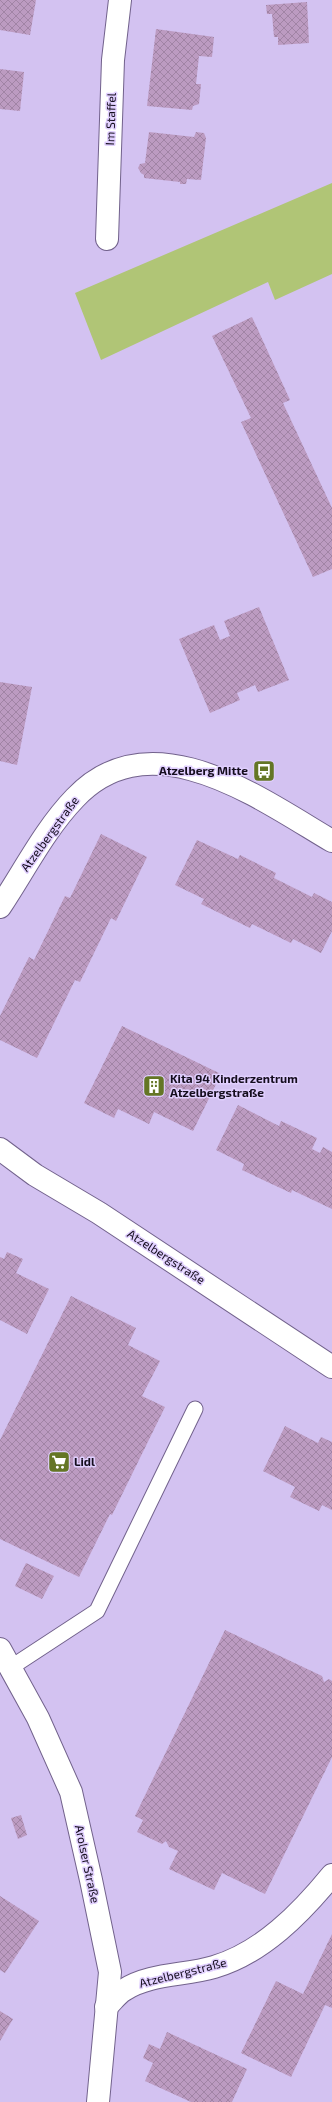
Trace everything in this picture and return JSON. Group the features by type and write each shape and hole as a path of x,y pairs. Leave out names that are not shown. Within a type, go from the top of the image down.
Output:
{"street":[{"name":"Im Staffel","path":"107,239 113,60 120,0"},
{"name":"Atzelbergstraße","path":"0,907 48,834 75,798 94,781 114,770 131,766 153,763 178,766 208,774 253,794 332,841"},
{"name":"Atzelbergstraße","path":"0,1149 35,1175 99,1213 332,1367"},
{"name":"Arolser Straße","path":"5,1658 38,1718 71,1792 110,1972 97,2099"},
{"name":"Atzelbergstraße","path":"106,2007 122,1990 142,1981 213,1968 249,1952 291,1919 332,1875"}],"lane":[{"path":"5,1658 97,1611 195,1410"}],"green space":[{"path":"332,183 332,274 275,300 268,282 101,360 75,293"}],"building":[{"path":"0,0 36,0 30,35 0,30"},
{"path":"307,2 309,43 278,45 278,37 274,37 272,14 267,14 266,5"},
{"path":"156,29 214,37 212,57 199,56 196,84 201,84 199,104 193,106 192,110 147,106"},
{"path":"0,69 24,72 20,111 0,109"},
{"path":"149,132 194,137 196,132 204,133 206,138 201,180 187,179 186,184 180,184 180,182 144,178 144,175 138,168 140,164 145,163"},
{"path":"252,317 290,400 283,403 332,508 332,569 313,577 241,422 251,418 212,336"},
{"path":"259,607 289,680 258,692 255,685 237,693 240,700 210,713 179,639 214,625 220,640 230,636 224,621"},
{"path":"0,682 32,687 17,765 0,761"},
{"path":"101,834 147,857 116,921 111,918 80,982 75,980 37,1058 0,1040 0,1016 29,957 34,960 65,896 70,898"},
{"path":"197,840 238,859 240,855 276,873 274,878 312,897 314,893 332,902 332,931 321,953 293,939 291,943 252,924 250,928 201,904 204,899 175,885"},
{"name":"Kita 94 Kinderzentrum Atzelbergstraße","path":"122,1026 221,1074 193,1131 154,1112 149,1124 118,1109 114,1118 84,1103"},
{"path":"238,1105 279,1126 281,1121 317,1138 312,1149 320,1153 323,1147 332,1152 332,1209 292,1190 291,1193 242,1170 244,1164 216,1150"},
{"path":"7,1252 23,1259 16,1273 49,1289 27,1334 0,1320 0,1257 4,1259"},
{"path":"71,1296 136,1328 128,1345 160,1361 142,1396 165,1407 112,1515 110,1514 79,1577 0,1539 0,1440"},
{"path":"285,1426 318,1443 321,1437 332,1442 332,1510 322,1505 319,1511 290,1497 295,1487 263,1471"},
{"path":"26,1563 54,1576 42,1599 15,1586"},
{"path":"225,1630 322,1676 324,1682 329,1679 332,1681 332,1757 265,1894 222,1873 214,1890 169,1869 178,1851 169,1847 166,1841 162,1844 137,1832 143,1820 135,1816"},
{"path":"21,1815 27,1835 18,1839 11,1818"},
{"path":"0,1896 39,1921 5,1973 0,1970"},
{"path":"332,1934 332,2008 325,2005 291,2077 241,2053 276,1981 303,1994"},
{"path":"0,2011 13,2019 0,2041"},
{"path":"167,2032 247,2069 232,2102 191,2102 145,2081 153,2063 143,2058 149,2044 160,2049"}],"place":[{"name":"Atzelberg Mitte","path":"264,771"},
{"name":"Kita 94 Kinderzentrum Atzelbergstraße","path":"154,1086"},
{"name":"Lidl","path":"59,1462"}]}
